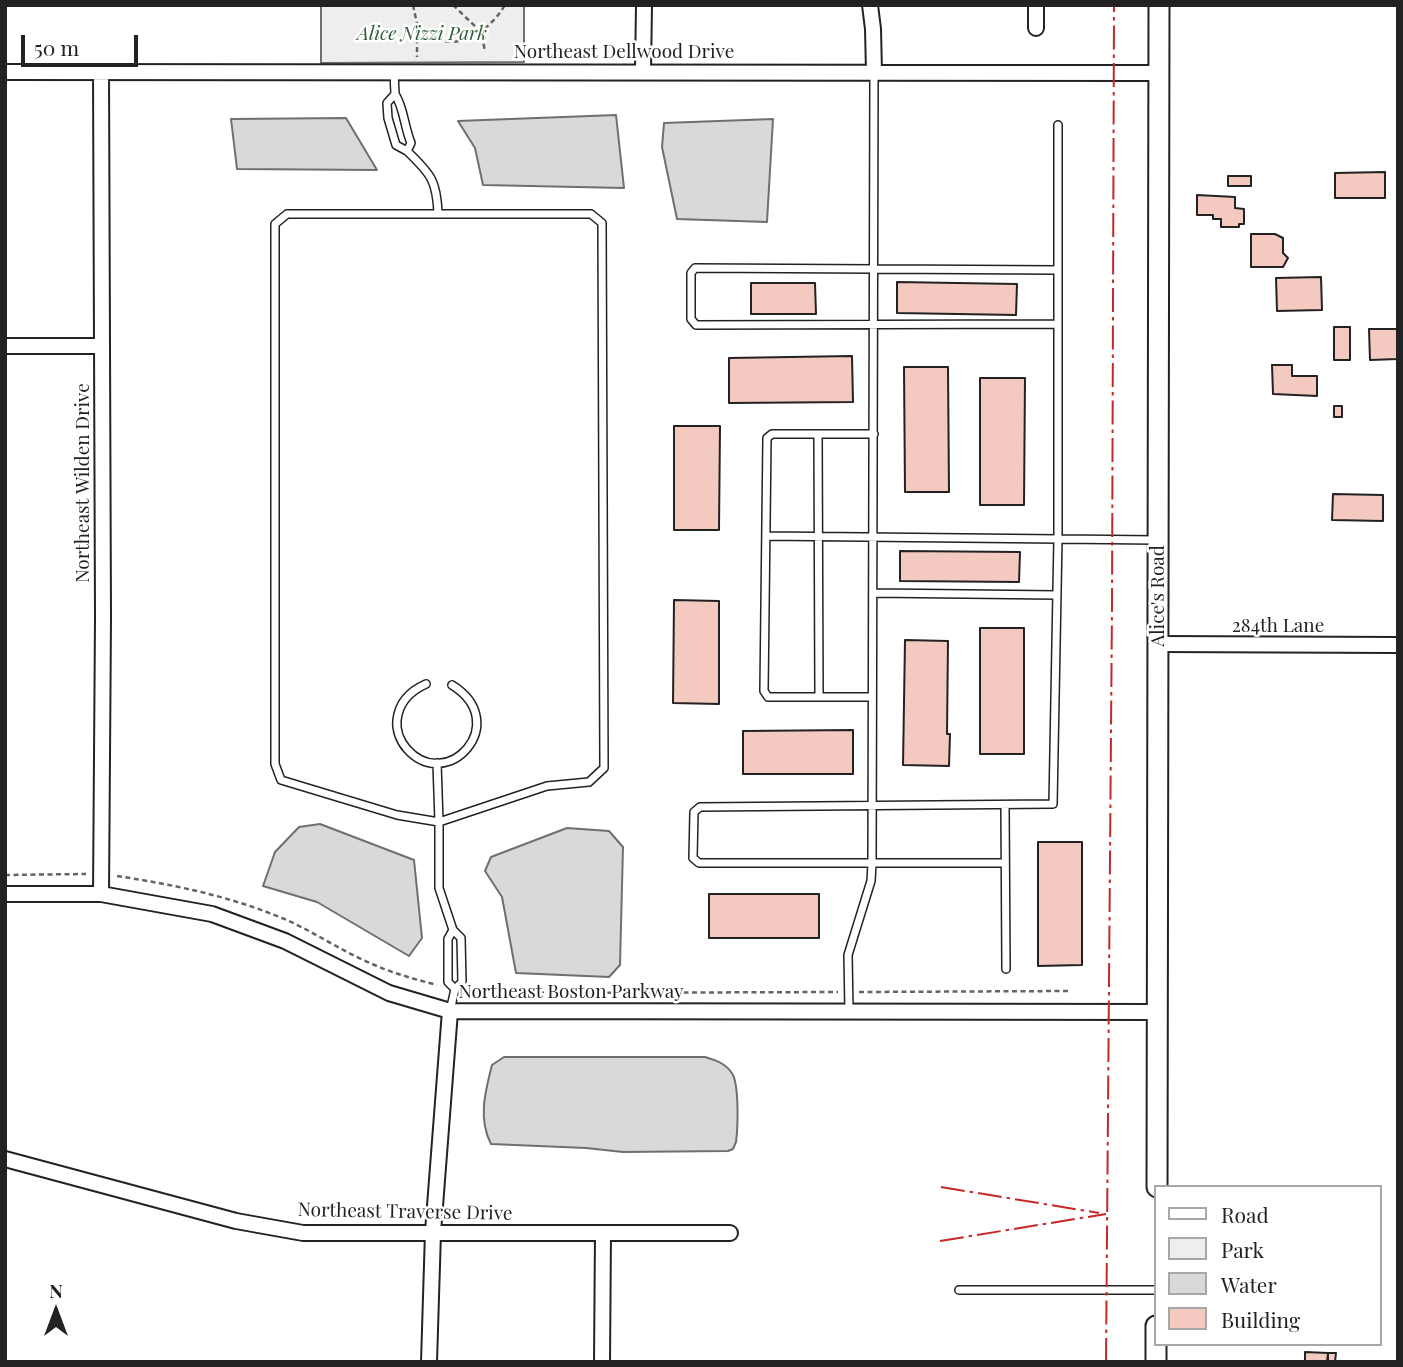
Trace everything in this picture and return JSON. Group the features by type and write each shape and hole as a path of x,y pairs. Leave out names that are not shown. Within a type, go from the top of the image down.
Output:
{"main road":[{"name":"Alice's Road","path":"1157,1185 1159,5"}],"street":[{"path":"643,71 644,5"},
{"path":"870,5 874,72"},
{"path":"1036,28 1037,5"},
{"name":"Northeast Dellwood Drive","path":"5,72 1158,73"},
{"name":"Northeast Wilden Drive","path":"100,72 100,894"},
{"path":"5,346 102,346"},
{"name":"284th Lane","path":"1158,645 1398,645"},
{"name":"Northeast Boston Parkway","path":"5,894 100,894 212,914 285,941 389,993 450,1011 1157,1012"},
{"path":"429,1362 433,1232 450,1011"},
{"name":"Northeast Traverse Drive","path":"5,1159 236,1221 303,1233 730,1233"},
{"path":"602,1362 603,1233"}],"lane":[{"path":"394,72 395,93 402,104 402,117 411,143 407,151"},
{"path":"849,1012 849,946 871,881 872,864 874,72"},
{"path":"395,93 387,103 387,118 396,145 407,151 430,172 436,185 438,214"},
{"path":"1006,863 699,863 693,858 694,812 700,807 1053,804 1058,538 1058,125"},
{"path":"287,214 438,214 592,214 602,223 604,768 589,782 547,786 439,822 397,815 281,780 275,764 275,224 287,214"},
{"path":"1058,270 695,268 691,273 691,319 696,325 1058,324"},
{"path":"872,697 768,697 765,694 766,536 767,438 772,434 874,433"},
{"path":"818,434 819,697"},
{"path":"766,536 1158,540"},
{"path":"874,593 1057,595"},
{"path":"426,684 405,698 399,710 398,735 413,755 437,764 451,761 463,754 472,744 477,731 473,704 464,693 452,685"},
{"path":"437,764 439,888 453,930 461,938 462,982 455,989 450,1011"},
{"path":"1005,806 1006,969"},
{"path":"453,930 447,939 448,982 455,989"},
{"path":"959,1290 1154,1290"}],"path":[{"path":"413,5 417,24 417,72"},
{"path":"453,5 481,32 485,51"},
{"path":"417,24 431,37 451,43 481,32 499,15 505,5"},
{"path":"5,874 101,875 195,890 287,920 380,967 455,989 491,993 1069,991"}],"green space":[{"name":"Alice Nizzi Park","path":"321,5 524,5 524,62 321,63"}],"water":[{"path":"616,115 624,188 483,185 475,148 458,121"},
{"path":"346,118 377,170 237,169 231,119"},
{"path":"773,119 767,222 677,219 662,147 664,123"},
{"path":"320,824 414,860 422,938 409,956 317,902 263,886 275,852 299,827"},
{"path":"567,828 609,831 623,847 620,965 609,977 516,973 502,897 485,871 491,857"},
{"path":"504,1057 705,1057 721,1063 733,1075 738,1108 736,1142 733,1149 728,1151 623,1152 491,1144 485,1125 485,1095 492,1065"}],"building":[{"path":"1385,172 1385,198 1335,198 1335,173"},
{"path":"1228,176 1251,176 1251,186 1228,186"},
{"path":"1197,195 1235,197 1235,208 1244,209 1244,224 1239,224 1239,227 1221,227 1221,219 1213,219 1213,215 1197,215"},
{"path":"1251,234 1275,234 1283,238 1283,253 1288,258 1283,267 1251,267"},
{"path":"1321,277 1322,310 1277,311 1276,278"},
{"path":"897,282 1017,284 1016,315 897,313"},
{"path":"751,283 815,283 816,314 751,314"},
{"path":"1334,327 1350,327 1350,360 1334,360"},
{"path":"1369,329 1398,329 1398,359 1370,360"},
{"path":"852,356 853,402 729,403 729,358"},
{"path":"1272,365 1292,365 1292,376 1317,376 1317,396 1273,394"},
{"path":"904,367 948,367 949,492 905,492"},
{"path":"980,378 1025,378 1024,505 980,505"},
{"path":"1334,406 1342,406 1342,417 1334,417"},
{"path":"674,426 720,426 719,530 674,530"},
{"path":"1333,494 1383,495 1383,521 1332,520"},
{"path":"900,551 1020,552 1019,582 900,581"},
{"path":"674,600 719,601 719,704 673,703"},
{"path":"980,628 1024,628 1024,754 980,754"},
{"path":"905,640 948,641 949,766 903,765"},
{"path":"853,730 853,774 743,774 743,731"},
{"path":"1038,842 1082,842 1082,965 1038,966"},
{"path":"709,894 819,894 819,938 709,938"},
{"path":"1305,1352 1328,1353 1327,1362 1305,1362"},
{"path":"1328,1353 1336,1353 1335,1362 1328,1362"}],"power":[{"path":"1106,1362 1114,5"},
{"path":"941,1187 1099,1213"},
{"path":"940,1241 1106,1214"}]}
